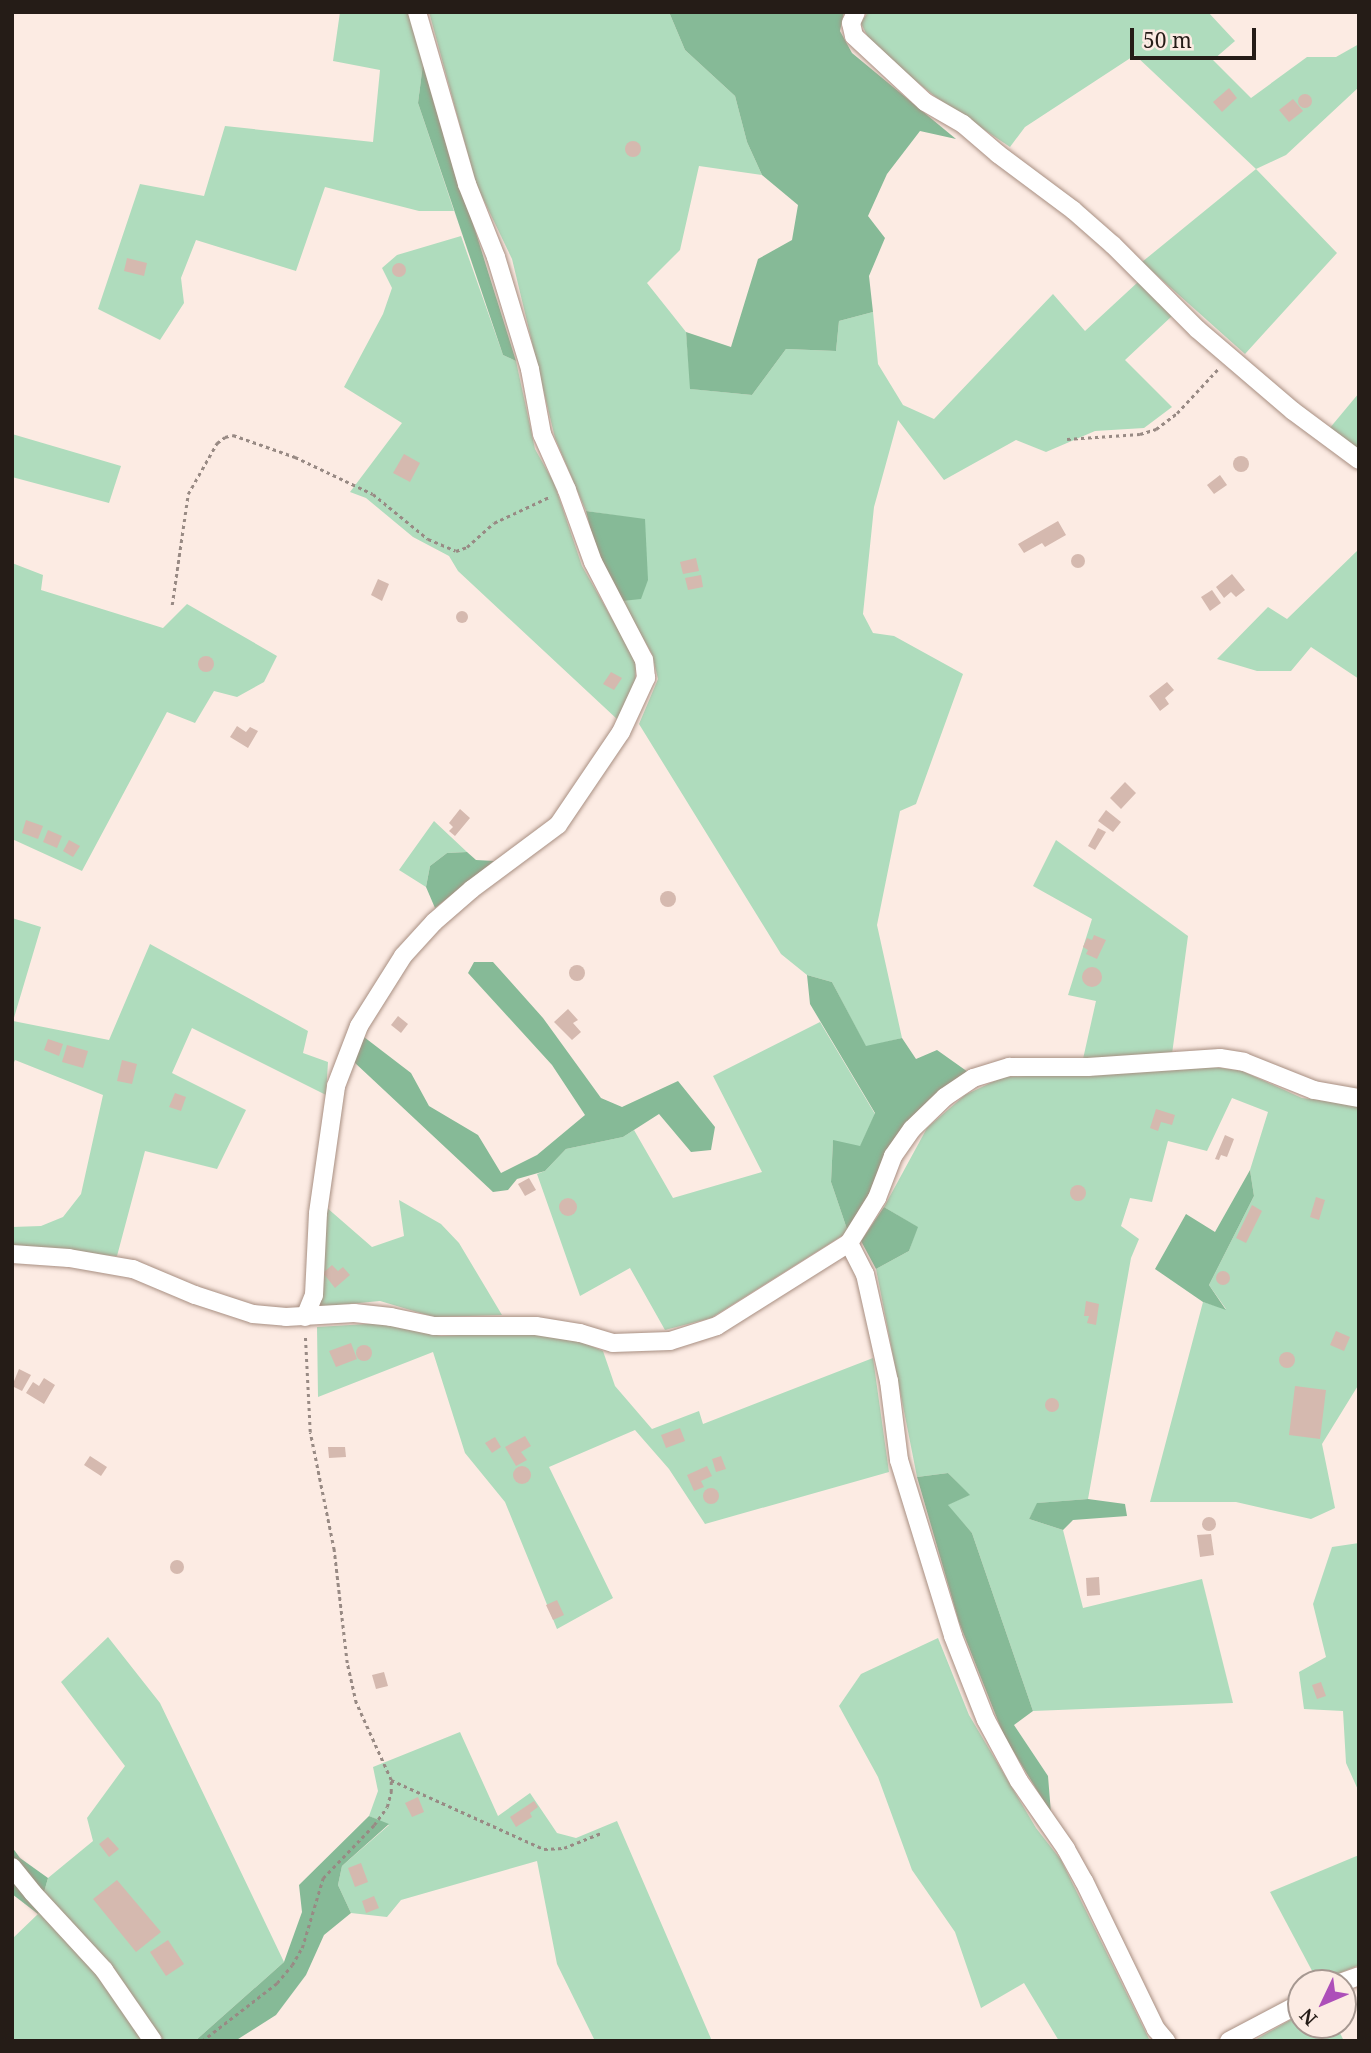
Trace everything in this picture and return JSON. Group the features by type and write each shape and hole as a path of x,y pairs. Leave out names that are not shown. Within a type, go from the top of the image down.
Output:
{"street":[{"path":"305,1317 314,1295 318,1213 336,1086 359,1026 403,956 434,922 472,889 558,825 621,732 646,678 644,660 593,562 568,491 542,434 530,369 496,257 467,184 417,12"},
{"path":"856,12 851,23 854,36 925,102 963,124 998,155 1073,210 1230,357 1293,411 1359,460"},
{"path":"12,1254 109,1263 133,1269 229,1308 253,1314 305,1317 354,1313 434,1326 536,1326 613,1342 670,1341 717,1326 849,1243 877,1198 893,1156 912,1129 945,1097 973,1078 1009,1068 1088,1067 1220,1058 1244,1062 1314,1090 1359,1098"},
{"path":"849,1243 865,1274 888,1381 899,1460 953,1636 986,1720 1019,1781 1078,1871 1150,2017 1166,2041"},
{"path":"12,1867 104,1970 153,2041"},
{"path":"1232,2040 1287,2011"}],"path":[{"path":"1067,439 1140,434 1156,429 1177,413 1230,357"},
{"path":"172,605 188,494 217,443 225,437 233,435 295,457 373,494 428,539 456,551 467,547 494,523 535,501 568,491"},
{"path":"202,2041 277,1983 292,1965 302,1948 323,1878 387,1807 391,1780 356,1703 346,1663 334,1550 310,1433 305,1317"},
{"path":"391,1780 544,1849 565,1848 601,1833"}],"green space":[{"path":"340,12 410,12 423,64 418,103 454,211 419,211 325,187 296,271 196,240 181,278 184,303 160,340 98,309 140,184 204,196 225,126 373,142 380,70 333,61"},
{"path":"429,12 669,12 685,50 735,96 747,142 762,175 699,166 680,250 647,283 686,332 691,389 752,395 786,349 836,351 839,321 873,312 878,364 903,405 934,419 1053,294 1085,331 1138,282 1172,316 1125,360 1172,407 1144,428 1095,431 1046,452 1016,440 944,480 898,420 874,507 863,614 873,633 894,636 963,674 916,804 900,811 877,925 902,1038 866,1047 832,982 807,975 781,954 639,724 658,679 652,654 622,601 645,520 586,511 555,438 512,259 476,184"},
{"path":"669,12 844,12 840,31 852,53 956,139 920,131 887,174 868,216 885,238 869,276 873,312 839,321 836,351 786,349 752,395 690,389 686,332 731,347 758,259 792,240 798,205 762,175 747,142 735,96 685,50"},
{"path":"868,12 1208,12 1235,41 1213,60 1251,98 1307,57 1336,57 1359,44 1359,87 1286,155 1256,169 1135,55 1025,127 1010,147 937,98 872,46 861,23"},
{"path":"423,64 516,361 503,355 418,103"},
{"path":"1256,169 1337,253 1245,354 1142,262"},
{"path":"461,236 503,355 516,361 535,449 554,483 582,566 636,661 635,683 618,720 458,571 449,556 413,537 366,498 350,492 402,423 344,387 383,314 392,288 382,268 397,255"},
{"path":"1359,393 1359,450 1329,429"},
{"path":"12,434 121,466 109,503 12,477"},
{"path":"586,511 645,519 648,580 641,599 622,601 598,559"},
{"path":"1359,549 1359,679 1311,647 1291,671 1257,671 1217,659 1268,607 1287,619"},
{"path":"12,563 43,575 41,590 163,628 187,604 277,656 264,682 237,697 214,691 195,723 167,712 82,871 12,839"},
{"path":"434,821 467,852 447,853 430,866 426,887 399,870"},
{"path":"1056,840 1188,936 1172,1054 1083,1059 1096,1001 1068,995 1092,919 1033,886"},
{"path":"467,852 476,860 494,861 435,908 426,887 430,866 447,853"},
{"path":"12,918 41,927 13,1021 109,1040 150,944 308,1031 303,1053 328,1062 326,1095 192,1028 172,1073 246,1110 217,1169 145,1151 117,1256 12,1249 12,1227 41,1226 63,1217 81,1194 103,1095 15,1060 12,1067"},
{"path":"474,962 493,962 543,1018 601,1098 622,1107 678,1081 715,1127 711,1150 691,1152 659,1114 623,1137 566,1149 545,1171 517,1179 508,1190 493,1192 354,1062 364,1037 411,1073 429,1106 478,1135 501,1173 537,1155 585,1115 552,1065 468,973"},
{"path":"807,975 832,982 866,1046 902,1038 916,1059 937,1050 968,1072 921,1109 848,1232 831,1182 833,1140 860,1146 875,1113 810,1004"},
{"path":"820,1022 875,1114 860,1147 833,1141 831,1182 848,1232 711,1318 665,1330 630,1268 580,1296 537,1174 545,1171 566,1149 623,1137 634,1130 673,1198 762,1172 713,1076"},
{"path":"1214,1067 1242,1071 1302,1098 1359,1105 1359,1384 1322,1444 1335,1508 1311,1519 1236,1502 1150,1502 1203,1302 1226,1309 1209,1285 1254,1196 1250,1170 1268,1112 1232,1098 1207,1151 1168,1141 1152,1202 1130,1198 1121,1226 1139,1239 1131,1258 1088,1499 1038,1503 1029,1519 1063,1530 1083,1608 1202,1579 1233,1703 1033,1711 972,1533 947,1505 969,1495 948,1473 917,1477 876,1269 909,1251 917,1227 884,1207 927,1128 965,1095 1003,1077"},
{"path":"1250,1170 1254,1196 1209,1285 1226,1310 1203,1302 1155,1269 1186,1214 1215,1232"},
{"path":"399,1200 441,1224 459,1243 502,1315 434,1317 380,1301 318,1307 326,1207 372,1247 404,1236"},
{"path":"884,1207 918,1227 909,1251 876,1269 861,1241"},
{"path":"383,1323 441,1336 517,1332 569,1337 603,1351 615,1386 652,1429 699,1411 703,1424 873,1358 889,1472 705,1524 669,1469 635,1430 549,1467 613,1598 557,1629 505,1502 465,1453 433,1352 318,1397 317,1327"},
{"path":"948,1473 970,1495 948,1505 972,1533 1033,1711 1014,1725 1048,1776 1051,1813 1004,1736 959,1622 917,1477"},
{"path":"1088,1499 1125,1504 1127,1516 1073,1520 1063,1530 1029,1519 1037,1503"},
{"path":"1359,1543 1359,1792 1346,1763 1343,1711 1304,1709 1299,1672 1326,1657 1313,1604 1332,1547"},
{"path":"108,1637 160,1703 284,1962 195,2041 12,2041 12,1939 38,1914 48,1878 93,1841 87,1818 125,1766 61,1682"},
{"path":"938,1638 969,1715 1036,1828 1061,1860 1150,2041 1059,2041 1024,1983 981,2008 955,1932 912,1870 878,1777 839,1706 861,1674"},
{"path":"460,1732 498,1816 530,1793 557,1833 576,1838 617,1821 712,2041 595,2041 557,1964 537,1861 401,1900 387,1917 351,1913 338,1885 342,1866 389,1825 369,1816 378,1791 373,1767"},
{"path":"369,1816 389,1824 342,1866 338,1885 351,1913 324,1935 306,1975 276,2015 235,2041 195,2041 284,1962 302,1912 299,1885"},
{"path":"12,1847 20,1858 48,1878 38,1914 12,1894"},
{"path":"1359,1855 1359,1965 1349,1969 1311,1969 1270,1892"},
{"path":"1287,2022 1287,2039 1344,2041 1253,2041"}],"building":[{"path":"1229,88 1237,98 1222,112 1213,102"},
{"path":"1305,94 1310,96 1310,106 1305,108 1300,106 1298,101 1300,96"},
{"path":"1293,99 1303,111 1289,122 1279,110"},
{"path":"630,141 636,141 641,149 639,155 630,157 625,152 625,146"},
{"path":"127,258 147,263 144,276 124,271"},
{"path":"396,263 402,263 406,270 402,277 396,277 392,273 392,267"},
{"path":"404,454 420,463 410,482 393,473"},
{"path":"1241,456 1247,458 1247,470 1241,472 1235,470 1233,464 1235,458"},
{"path":"1220,475 1227,485 1214,494 1207,485"},
{"path":"1058,521 1066,535 1045,547 1042,543 1024,553 1018,544"},
{"path":"1075,554 1081,554 1085,561 1081,568 1075,568 1071,564 1071,558"},
{"path":"696,558 699,571 683,574 680,562"},
{"path":"1232,574 1245,590 1236,597 1231,592 1224,598 1216,587"},
{"path":"701,575 703,587 688,590 685,578"},
{"path":"378,579 389,584 382,601 371,595"},
{"path":"1212,590 1221,603 1210,611 1201,597"},
{"path":"457,612 467,612 467,622 457,622"},
{"path":"203,656 209,656 214,664 212,670 203,672 198,667 198,661"},
{"path":"611,672 622,678 614,690 603,684"},
{"path":"1167,682 1174,690 1165,698 1169,704 1160,711 1149,696"},
{"path":"237,726 246,732 250,727 258,731 248,748 230,737"},
{"path":"1125,782 1136,793 1121,809 1110,798"},
{"path":"460,809 470,818 455,836 449,831 453,827 449,823"},
{"path":"1106,810 1121,822 1113,832 1098,821"},
{"path":"26,820 43,826 38,839 22,833"},
{"path":"1098,828 1106,832 1095,850 1088,846"},
{"path":"48,830 62,836 57,848 43,842"},
{"path":"69,840 80,846 73,857 63,851"},
{"path":"665,891 671,891 676,899 674,905 665,907 660,902 660,896"},
{"path":"1094,935 1106,940 1097,959 1086,954 1088,950 1083,947 1087,938 1092,940"},
{"path":"577,965 583,967 583,979 577,981 571,979 569,973 571,967"},
{"path":"1092,967 1099,970 1102,977 1099,984 1092,987 1085,984 1082,977 1085,970"},
{"path":"568,1009 578,1020 573,1023 581,1032 572,1040 554,1022"},
{"path":"398,1016 408,1024 401,1033 391,1025"},
{"path":"48,1039 63,1044 59,1056 44,1050"},
{"path":"67,1045 88,1051 83,1068 62,1062"},
{"path":"122,1060 137,1064 132,1084 117,1081"},
{"path":"175,1093 186,1097 181,1111 169,1107"},
{"path":"1156,1109 1175,1115 1172,1125 1161,1122 1158,1131 1150,1128"},
{"path":"1225,1135 1234,1139 1227,1157 1221,1155 1219,1160 1215,1159"},
{"path":"529,1178 536,1190 525,1196 518,1184"},
{"path":"1075,1185 1081,1185 1086,1193 1084,1199 1075,1201 1070,1196 1070,1190"},
{"path":"1316,1197 1325,1200 1319,1220 1310,1217"},
{"path":"564,1198 572,1198 577,1207 575,1214 564,1216 559,1211 559,1203"},
{"path":"1252,1205 1262,1211 1246,1243 1236,1238"},
{"path":"332,1265 338,1271 343,1267 350,1275 335,1288 323,1273"},
{"path":"1220,1271 1226,1271 1230,1278 1226,1285 1220,1285 1216,1281 1216,1275"},
{"path":"1086,1301 1099,1304 1096,1325 1087,1323 1089,1316 1084,1316"},
{"path":"1336,1331 1350,1337 1344,1351 1330,1345"},
{"path":"351,1343 357,1359 336,1367 329,1351"},
{"path":"364,1345 370,1347 370,1359 364,1361 358,1359 356,1353 358,1347"},
{"path":"1287,1352 1293,1354 1293,1366 1287,1368 1281,1366 1279,1360 1281,1354"},
{"path":"19,1369 31,1375 22,1391 12,1386"},
{"path":"44,1378 55,1385 44,1404 26,1393 33,1382 39,1386"},
{"path":"1295,1386 1326,1390 1320,1439 1289,1435"},
{"path":"1049,1398 1055,1398 1059,1405 1055,1412 1049,1412 1045,1408 1045,1402"},
{"path":"680,1428 685,1441 666,1448 661,1435"},
{"path":"525,1436 531,1446 521,1452 527,1460 516,1466 505,1447"},
{"path":"495,1437 501,1447 492,1453 485,1443"},
{"path":"328,1447 345,1447 346,1457 329,1458"},
{"path":"90,1456 107,1467 101,1476 84,1465"},
{"path":"721,1456 726,1469 716,1472 712,1459"},
{"path":"518,1466 526,1466 531,1475 529,1482 518,1484 513,1479 513,1471"},
{"path":"707,1466 712,1476 701,1481 704,1487 694,1491 687,1475"},
{"path":"711,1488 719,1496 711,1504 703,1496"},
{"path":"1209,1517 1214,1519 1214,1529 1209,1531 1204,1529 1202,1524 1204,1519"},
{"path":"1211,1534 1214,1555 1200,1557 1197,1535"},
{"path":"177,1560 182,1562 182,1572 177,1574 172,1572 170,1567 172,1562"},
{"path":"1099,1577 1100,1595 1087,1596 1086,1578"},
{"path":"557,1600 564,1615 553,1620 546,1605"},
{"path":"384,1672 388,1686 376,1689 372,1675"},
{"path":"1321,1682 1326,1696 1317,1699 1312,1685"},
{"path":"418,1797 424,1812 412,1817 405,1803"},
{"path":"534,1801 538,1807 530,1813 532,1817 516,1827 510,1817"},
{"path":"108,1837 119,1849 109,1857 99,1844"},
{"path":"361,1863 368,1882 355,1887 348,1868"},
{"path":"117,1880 161,1932 136,1952 93,1899"},
{"path":"374,1896 379,1908 366,1913 362,1901"},
{"path":"168,1940 184,1964 166,1976 150,1952"}]}
